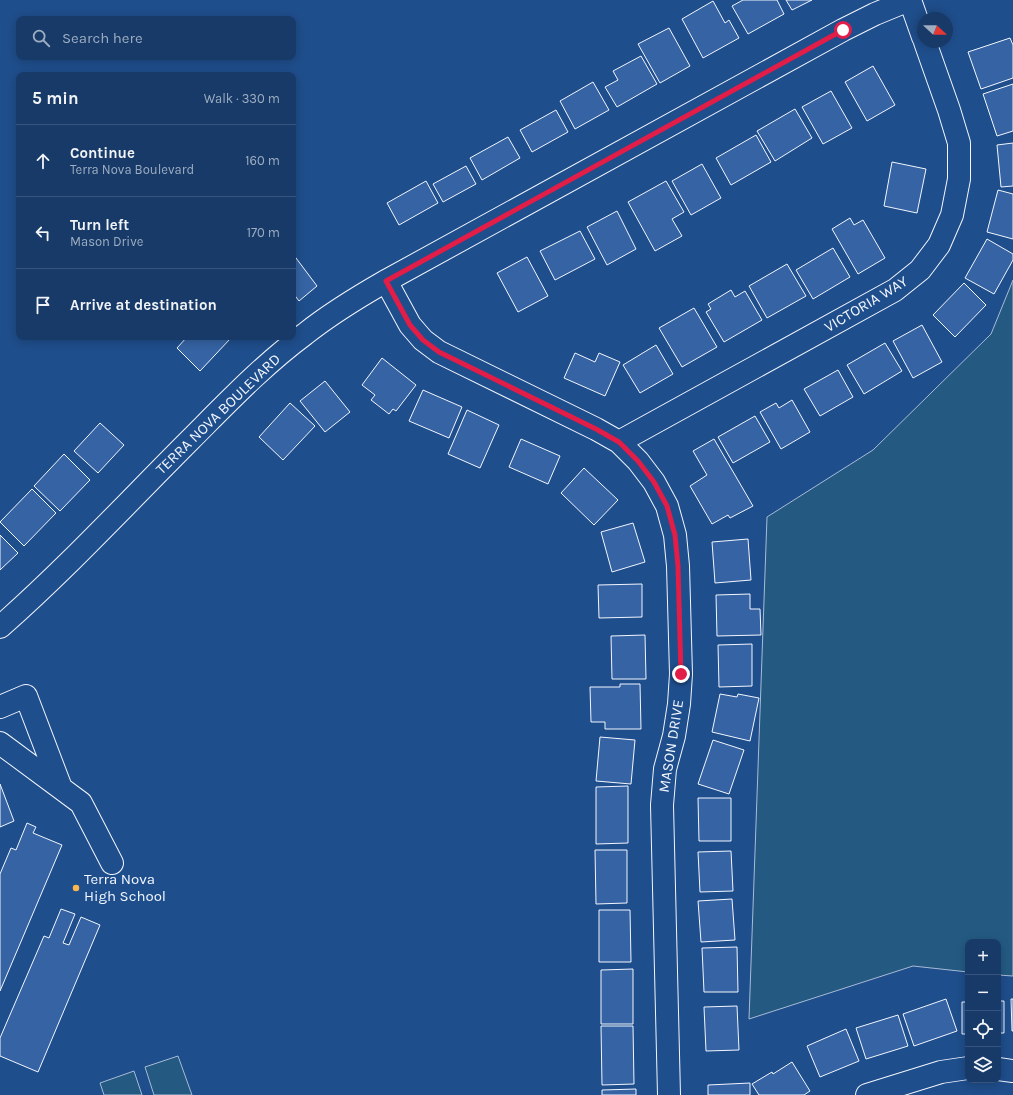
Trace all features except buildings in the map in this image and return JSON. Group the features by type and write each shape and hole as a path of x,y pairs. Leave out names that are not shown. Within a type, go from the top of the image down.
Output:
{"street":[{"path":"909,0 917,21"},
{"name":"TERRA NOVA BOULEVARD","path":"0,627 68,563 228,402 265,367 305,334 344,306 386,281 843,30 875,14 909,0"},
{"name":"VICTORIA WAY","path":"619,442 895,290 920,270 939,245 952,215 959,180 959,143 927,48"},
{"name":"MASON DRIVE","path":"386,281 410,325 423,340 439,352 596,429 619,442 638,461 654,482 667,506 675,535 678,566 681,674 680,704 674,736 665,769 662,805 669,1095"},
{"path":"0,707 26,696 61,788"},
{"path":"0,743 81,803 112,863"},
{"path":"867,1095 941,1072 965,1068"},
{"path":"1001,1069 1013,1071"}],"shaded area":[{"path":"1013,280 1013,976 1001,975 1001,939 965,939 965,972 913,966 749,1019 767,517 873,450 991,334"},
{"path":"178,1056 192,1095 154,1095 145,1067"},
{"path":"134,1071 142,1095 104,1095 100,1083"}],"place":[{"name":"Terra Nova High School","path":"76,888"}],"route":[{"path":"681,674 678,566 675,535 667,506 654,482 638,461 619,442 596,429 439,352 423,340 410,325 386,281 843,30"}]}
